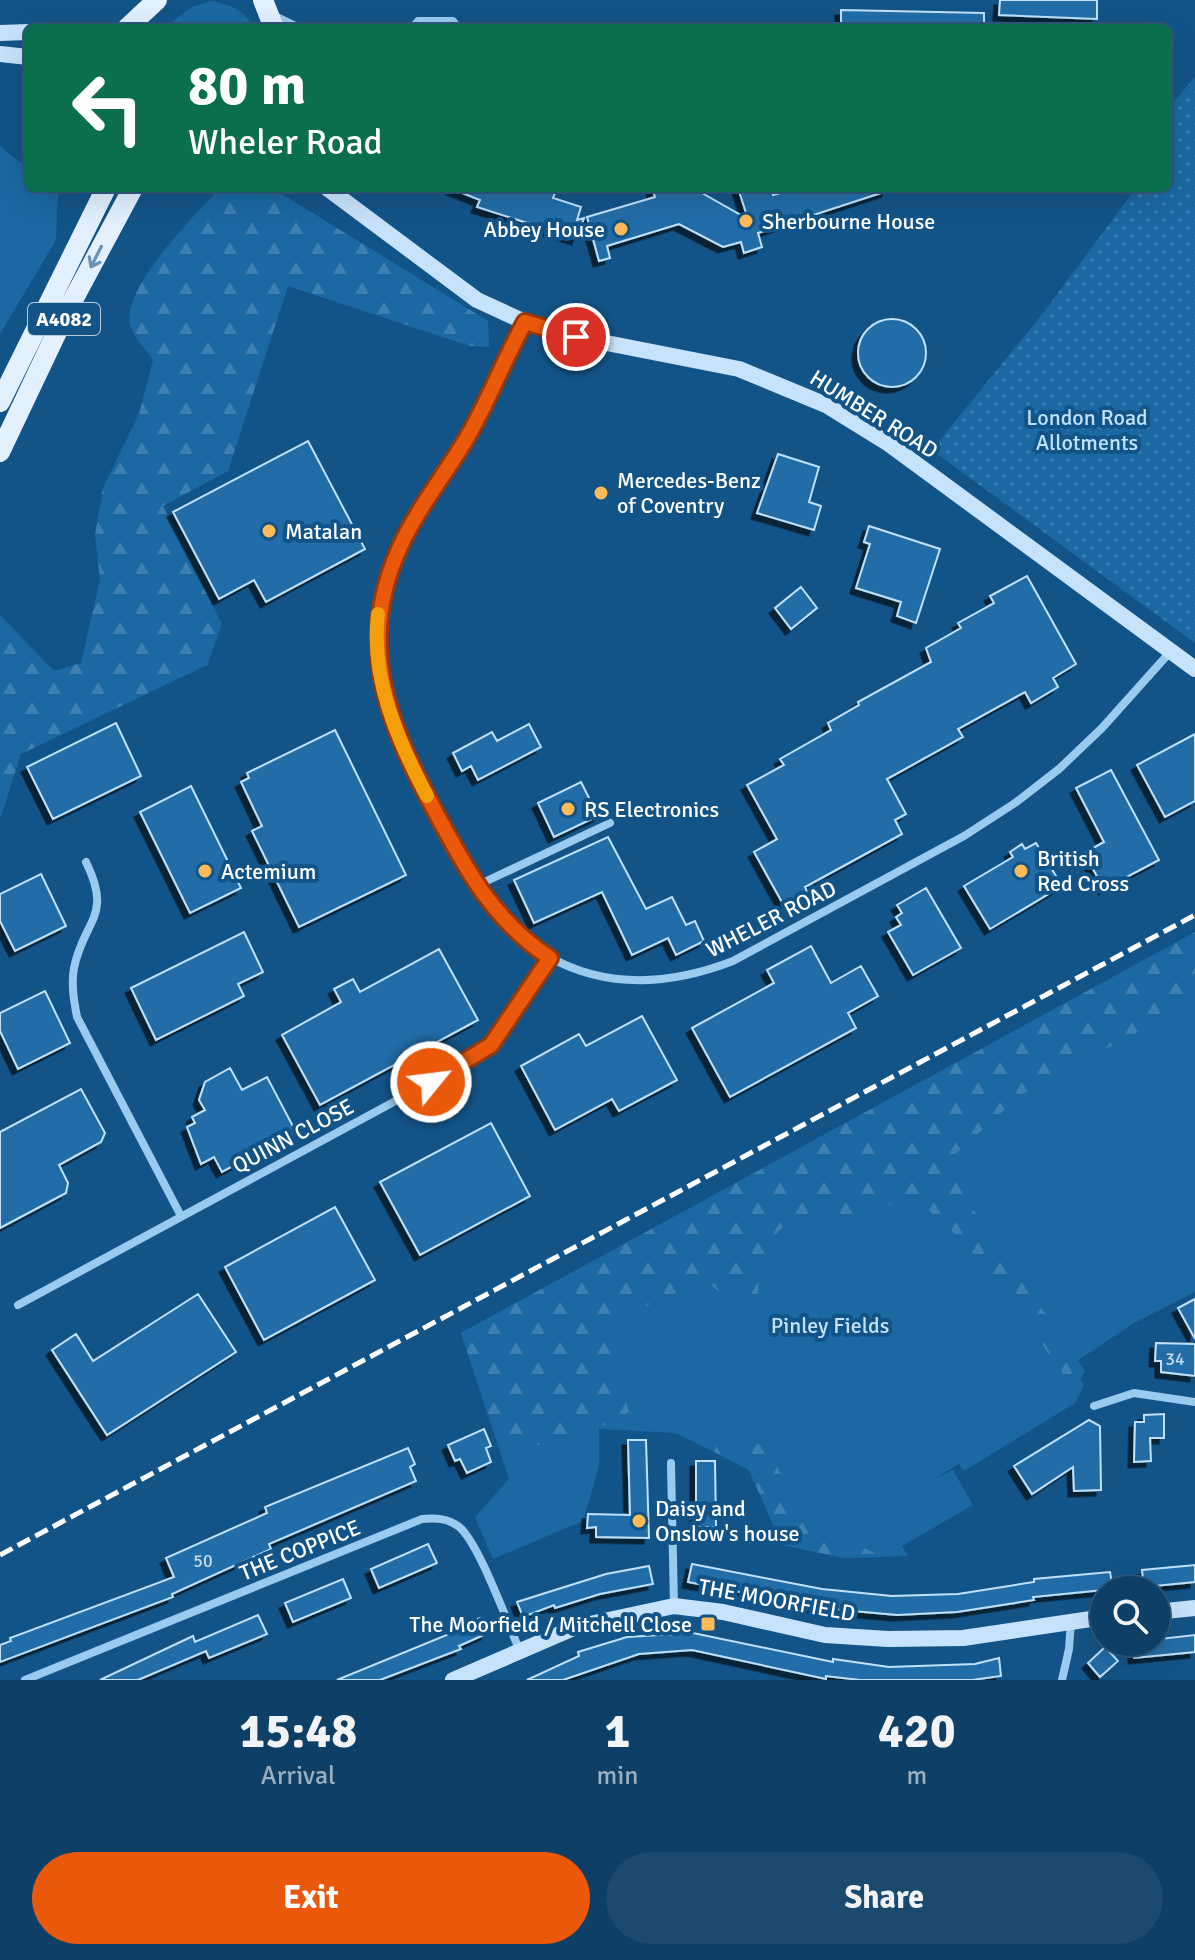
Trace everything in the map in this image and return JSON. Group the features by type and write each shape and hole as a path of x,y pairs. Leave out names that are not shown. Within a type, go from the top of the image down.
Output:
{"main road":[{"path":"131,24 157,0"},
{"path":"0,33 24,32"},
{"path":"0,54 24,57"},
{"name":"A4082","path":"0,402 104,192"},
{"name":"A4082","path":"0,452 66,313 131,192"},
{"name":"HUMBER ROAD","path":"332,192 477,300 525,322 576,337 739,369 826,405 889,444 1195,669"},
{"name":"THE MOORFIELD","path":"453,1680 576,1627 674,1606 723,1612 825,1635 888,1639 963,1638 1090,1619"},
{"path":"1170,1611 1195,1608"}],"street":[{"path":"268,9 293,24"},
{"path":"415,24 418,21 453,21 455,24"},
{"name":"WHELER ROAD","path":"525,322 493,392 399,548 386,582 378,618 380,673 393,722 409,761 476,886 515,931 550,958 590,975 639,983 696,975 733,961 954,841 1015,803 1080,749 1171,651"},
{"path":"476,886 610,823"},
{"path":"86,862 97,883 99,903 74,967 72,990 77,1017 181,1216"},
{"name":"QUINN CLOSE","path":"18,1305 475,1058 503,1031 550,958"},
{"path":"1094,1406 1134,1393 1195,1402"},
{"path":"671,1463 674,1606"},
{"name":"THE COPPICE","path":"25,1680 422,1519 434,1518 448,1520 466,1533 520,1651"},
{"path":"1062,1680 1071,1621"}],"green space":[{"path":"211,1 225,4 246,16 251,24 169,24 192,7"},
{"name":"London Road Allotments","path":"1195,77 1195,643 932,450 1044,312 1133,192 1172,192 1172,104"},
{"path":"0,146 24,166 24,192 58,193 56,240 0,334"},
{"path":"216,192 278,192 488,321 489,347 470,346 288,286 228,471 163,506 222,624 207,665 21,754 0,819 0,615 54,671 81,663 100,580 95,535 103,488 139,414 153,360 131,329 131,308 149,271"},
{"path":"1195,932 1195,1001 1021,1095 954,1155 952,1171 967,1201 1085,1371 1074,1389 978,1259 933,1213 907,1194 884,1208 841,1221 822,1215 805,1215 791,1220 771,1243 764,1259 758,1294 730,1301 705,1280 605,1324 629,1412 584,1435 542,1446 493,1430 461,1333"},
{"name":"Pinley Fields","path":"1195,933 1195,1292 1134,1323 1071,1365 1084,1385 1075,1403 964,1471 959,1464 935,1478 953,1470 973,1505 902,1546 908,1556 844,1558 782,1545 749,1470 676,1433 599,1429 599,1466 583,1521 493,1559 475,1517 509,1479 461,1333"},
{"path":"742,1434 770,1456 809,1515 882,1557 844,1558 782,1545 749,1470 714,1452 717,1445"}],"building":[{"path":"1000,0 1097,0 1097,19 999,15"},
{"path":"841,10 984,13 984,24 841,24"},
{"path":"460,192 555,192 553,198 581,207 577,220 584,218 577,239 477,207 480,200"},
{"path":"653,192 700,192 748,219 739,192 772,192 773,195 784,192 884,192 758,233 762,247 744,253 741,242 723,247 679,224 607,246 610,258 599,261 587,217 655,197"},
{"path":"885,319 899,319 911,324 921,334 926,353 921,372 911,382 899,387 885,387 873,382 863,372 858,360 858,346 863,334 873,324"},
{"name":"Matalan","path":"308,441 365,549 266,602 254,580 219,599 173,512"},
{"path":"778,454 819,467 809,502 821,506 814,530 757,513"},
{"path":"869,526 940,549 916,623 897,616 901,602 856,588 870,544 864,542"},
{"path":"1027,576 1076,664 1053,678 1058,687 1031,703 1025,692 958,729 963,737 887,779 906,814 895,820 902,834 805,887 807,891 783,904 754,852 777,839 747,785 784,765 780,759 831,730 828,723 859,705 858,702 931,662 926,648 961,628 958,623 994,603 990,596"},
{"path":"801,587 817,608 791,629 775,608"},
{"path":"116,723 141,776 53,819 27,767"},
{"path":"529,724 541,747 478,780 471,766 462,771 453,753 492,732 497,741"},
{"path":"335,730 406,875 299,927 252,831 262,826 241,782 249,778 247,773"},
{"path":"1195,734 1195,801 1165,817 1137,765"},
{"path":"1111,770 1159,860 1104,889 1084,853 1104,842 1076,788"},
{"name":"RS Electronics","path":"581,782 598,816 554,837 538,803"},
{"path":"191,786 241,888 190,913 140,812"},
{"path":"608,837 646,909 672,897 686,925 695,921 704,941 676,955 668,938 632,955 602,892 534,923 514,880"},
{"name":"British Red Cross","path":"1036,843 1062,886 990,929 964,886 1013,857 1010,852 1022,844 1025,849"},
{"path":"41,874 66,926 15,951 0,921 0,894"},
{"path":"926,888 961,948 913,975 888,932 901,925 896,917 902,913 897,905"},
{"path":"244,932 263,972 238,984 244,996 156,1040 131,988"},
{"path":"811,946 831,983 861,966 878,996 848,1013 856,1028 730,1097 692,1028 774,983 767,970"},
{"path":"439,949 478,1020 320,1105 282,1035 341,1002 334,989 353,979 360,992"},
{"path":"45,991 70,1043 18,1069 0,1031 0,1013"},
{"path":"642,1016 677,1080 619,1111 612,1099 555,1130 521,1066 579,1034 586,1046"},
{"path":"230,1068 242,1090 267,1077 296,1132 222,1172 214,1157 201,1164 187,1127 195,1123 192,1117 205,1110 199,1100 205,1082"},
{"path":"81,1089 105,1133 101,1142 59,1165 68,1183 66,1193 0,1228 0,1132"},
{"path":"491,1123 530,1196 420,1255 380,1182"},
{"path":"335,1207 375,1280 264,1340 225,1267"},
{"path":"198,1294 236,1352 107,1435 52,1350 76,1334 93,1361"},
{"path":"1195,1299 1195,1339 1178,1308"},
{"path":"1156,1343 1195,1344 1195,1376 1161,1372 1161,1361 1155,1361"},
{"path":"1164,1414 1164,1438 1150,1438 1151,1461 1134,1462 1135,1422 1144,1422 1144,1415"},
{"path":"1089,1420 1100,1426 1101,1490 1074,1491 1073,1467 1032,1494 1014,1466"},
{"path":"484,1429 491,1446 486,1448 491,1462 467,1473 460,1459 455,1461 448,1445"},
{"path":"628,1440 646,1440 649,1538 596,1537 596,1527 587,1528 588,1514 630,1515"},
{"path":"408,1448 415,1464 410,1467 416,1481 269,1544 271,1549 172,1594 173,1597 0,1662 0,1645 11,1641 10,1638 174,1577 166,1558 267,1513 265,1507"},
{"path":"696,1461 715,1461 716,1527 696,1527"},
{"path":"428,1544 437,1563 379,1588 371,1569"},
{"path":"692,1564 822,1589 892,1596 958,1594 1034,1582 1034,1579 1110,1572 1111,1576 1090,1576 1090,1591 1033,1597 1034,1600 957,1612 897,1615 820,1608 688,1582"},
{"path":"1195,1565 1195,1582 1170,1584 1170,1576 1143,1576 1142,1570"},
{"path":"649,1566 653,1584 600,1594 555,1608 554,1605 523,1617 517,1602 606,1574"},
{"path":"343,1579 351,1598 293,1622 285,1603"},
{"path":"258,1615 267,1634 209,1658 206,1651 138,1680 100,1680 193,1636 195,1642"},
{"path":"480,1618 486,1634 459,1646 461,1649 380,1680 337,1680 459,1630 458,1627"},
{"path":"693,1633 833,1662 833,1659 889,1667 975,1664 999,1658 1001,1676 972,1680 860,1680 826,1676 826,1679 692,1650 639,1654 563,1680 527,1680 579,1656 578,1652 627,1637"},
{"path":"1195,1635 1195,1652 1170,1654 1170,1638"},
{"path":"1095,1656 1113,1656 1118,1661 1100,1677 1088,1663"}],"railway":[{"path":"0,1555 1195,915"}],"slow traffic":[{"path":"378,614 377,652 382,684 400,741 427,796"}],"place":[{"name":"Sherbourne House","path":"746,221"},
{"name":"Abbey House","path":"621,229"},
{"name":"Mercedes-Benz of Coventry","path":"601,493"},
{"name":"Matalan","path":"269,531"},
{"name":"RS Electronics","path":"568,809"},
{"name":"Actemium","path":"205,871"},
{"name":"British Red Cross","path":"1021,871"},
{"name":"Daisy and Onslow's house","path":"639,1521"},
{"name":"The Moorfield / Mitchell Close","path":"708,1624"}],"route":[{"path":"431,1082 475,1058 491,1045 550,958 515,931 476,886 409,761 382,684 377,652 378,618 386,582 399,548 493,392 525,322 576,337"}]}
